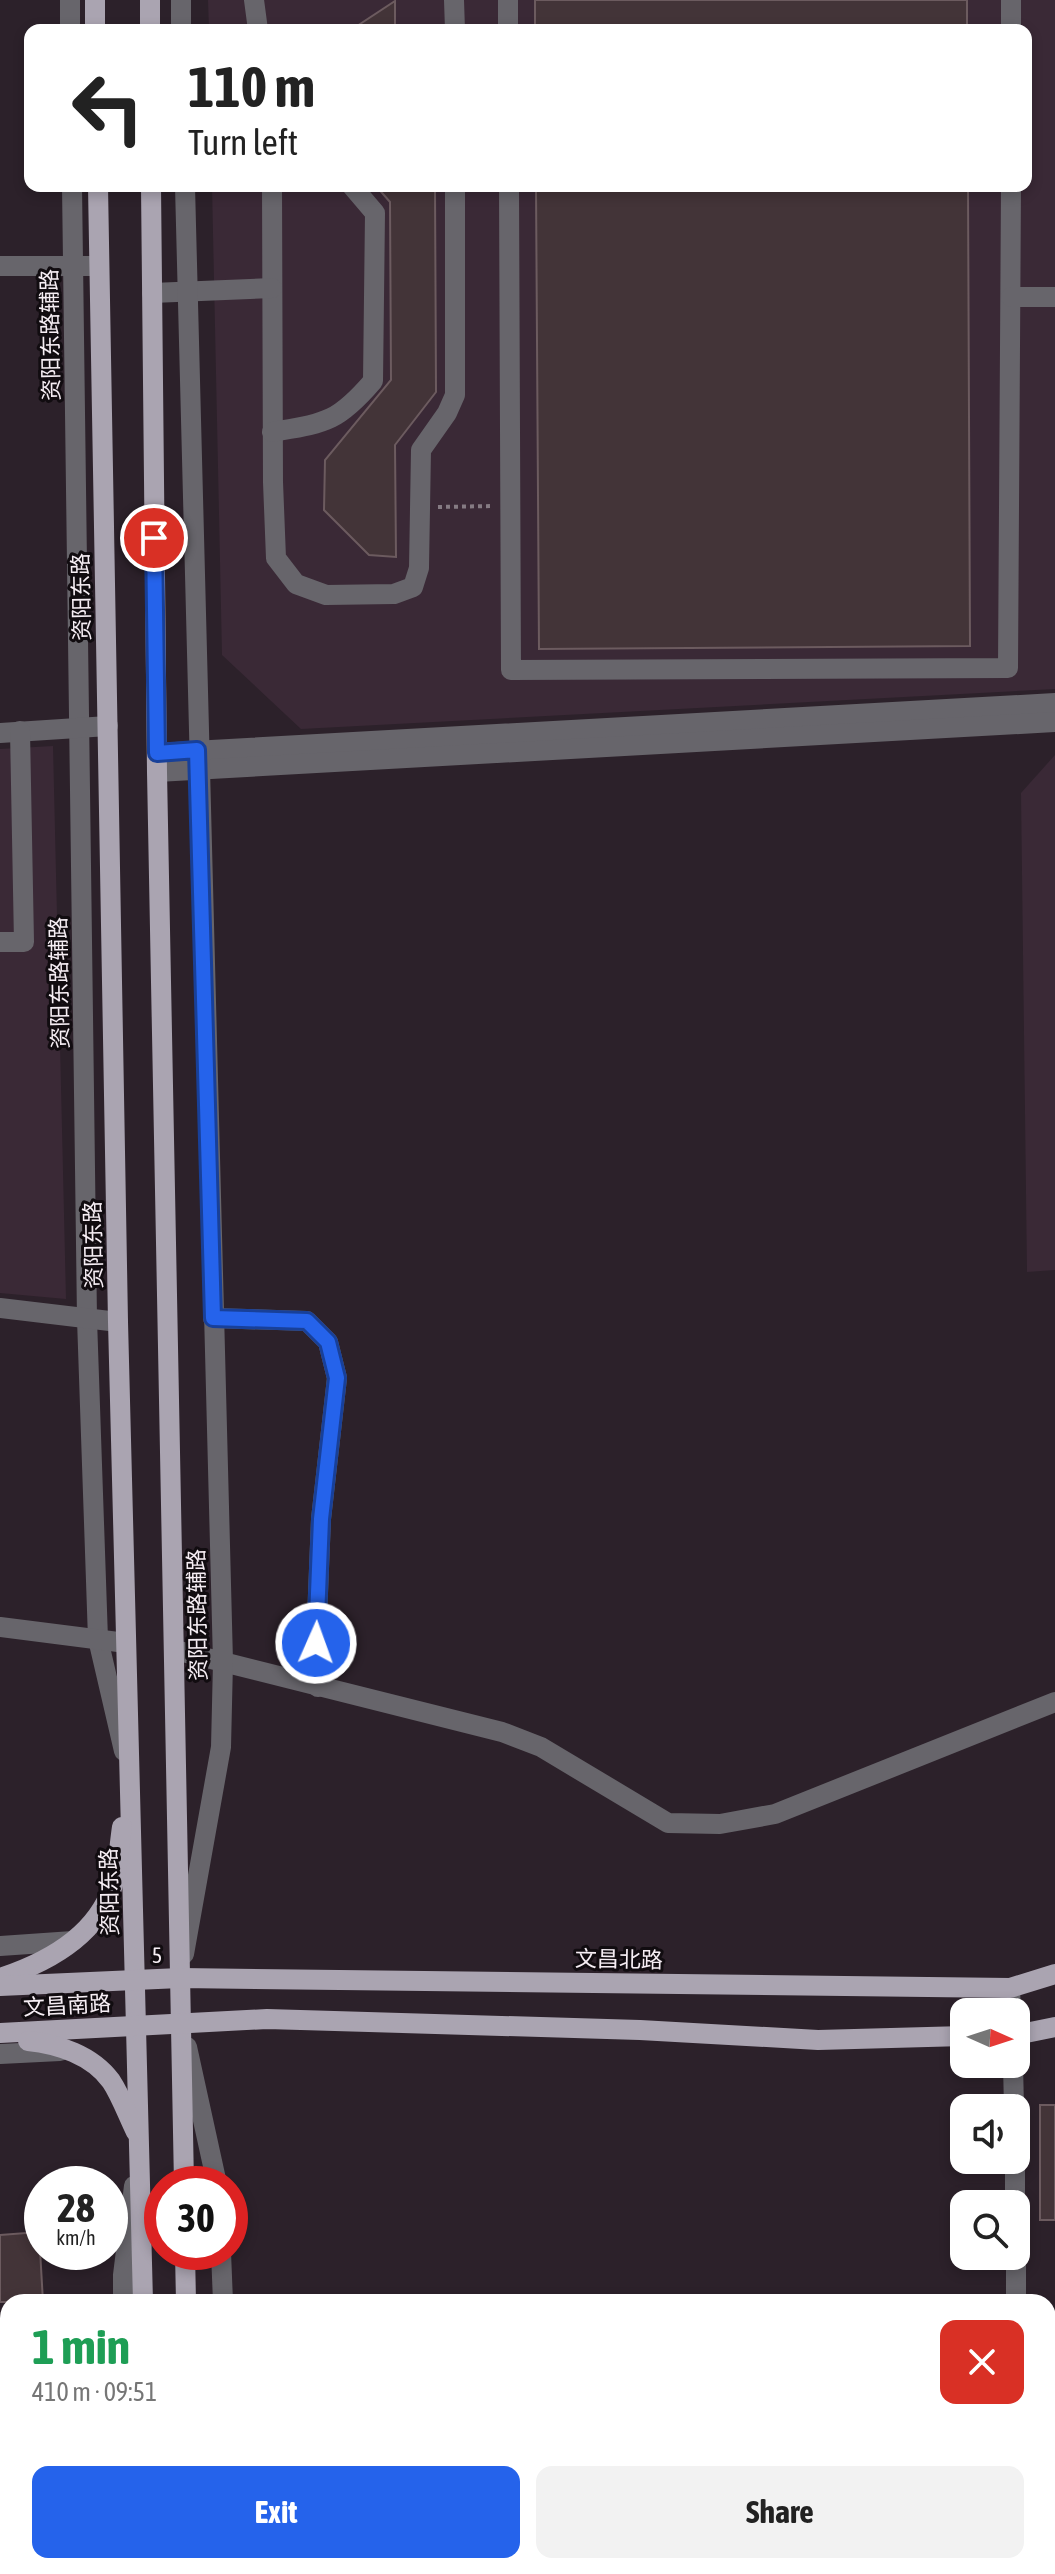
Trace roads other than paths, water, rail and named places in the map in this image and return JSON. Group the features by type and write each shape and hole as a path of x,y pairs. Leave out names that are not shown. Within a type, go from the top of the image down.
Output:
{"main road":[{"path":"95,0 95,24"},
{"path":"150,0 150,24"},
{"name":"资阳东路","path":"98,192 118,1322 143,2294"},
{"path":"151,192 157,762 184,2166"},
{"path":"0,1978 25,1970 73,1941 96,1919 112,1888 130,1776"},
{"name":"文昌北路","path":"180,1978 1010,1988 1055,1974"},
{"name":"5","path":"135,1979 180,1978"},
{"name":"文昌南路","path":"0,1986 135,1979"},
{"name":"文昌南路","path":"0,2035 267,2019 640,2030 818,2040 950,2036"},
{"path":"1030,2032 1055,2027"},
{"path":"0,2035 48,2043 80,2054 110,2080 139,2138"},
{"path":"185,2270 186,2294"}],"street":[{"path":"70,0 70,24"},
{"path":"181,0 181,24"},
{"path":"254,0 257,24"},
{"path":"454,0 455,24"},
{"path":"508,0 508,24"},
{"path":"1011,0 1011,24"},
{"name":"资阳东路辅路","path":"72,192 87,1319 98,1639 130,1776"},
{"name":"资阳东路辅路","path":"180,1978 221,1747 223,1662 185,192"},
{"path":"272,192 272,432 276,558 296,584 326,595 394,594 413,587 419,568 421,450 447,413 455,395 455,192"},
{"path":"272,432 323,423 353,405 373,381 375,213 357,192"},
{"path":"509,192 511,670 1008,668 1011,192"},
{"path":"0,266 99,266"},
{"path":"152,293 272,288"},
{"path":"1011,297 1055,297"},
{"path":"198,760 1055,703"},
{"path":"157,762 1055,722"},
{"path":"0,942 24,942 10,732 108,726"},
{"path":"0,1308 118,1322"},
{"path":"213,1318 307,1321 328,1342 337,1378 321,1519 316,1643 318,1687"},
{"path":"0,1627 126,1643"},
{"path":"175,1650 502,1732 541,1747 668,1823 720,1824 775,1814 1055,1702"},
{"path":"0,1946 73,1941"},
{"path":"1010,1988 1010,1998"},
{"path":"181,2022 213,2166"},
{"path":"0,2054 68,2050"},
{"path":"123,2294 139,2138"},
{"path":"222,2270 223,2294"},
{"path":"1016,2270 1016,2294"}]}
